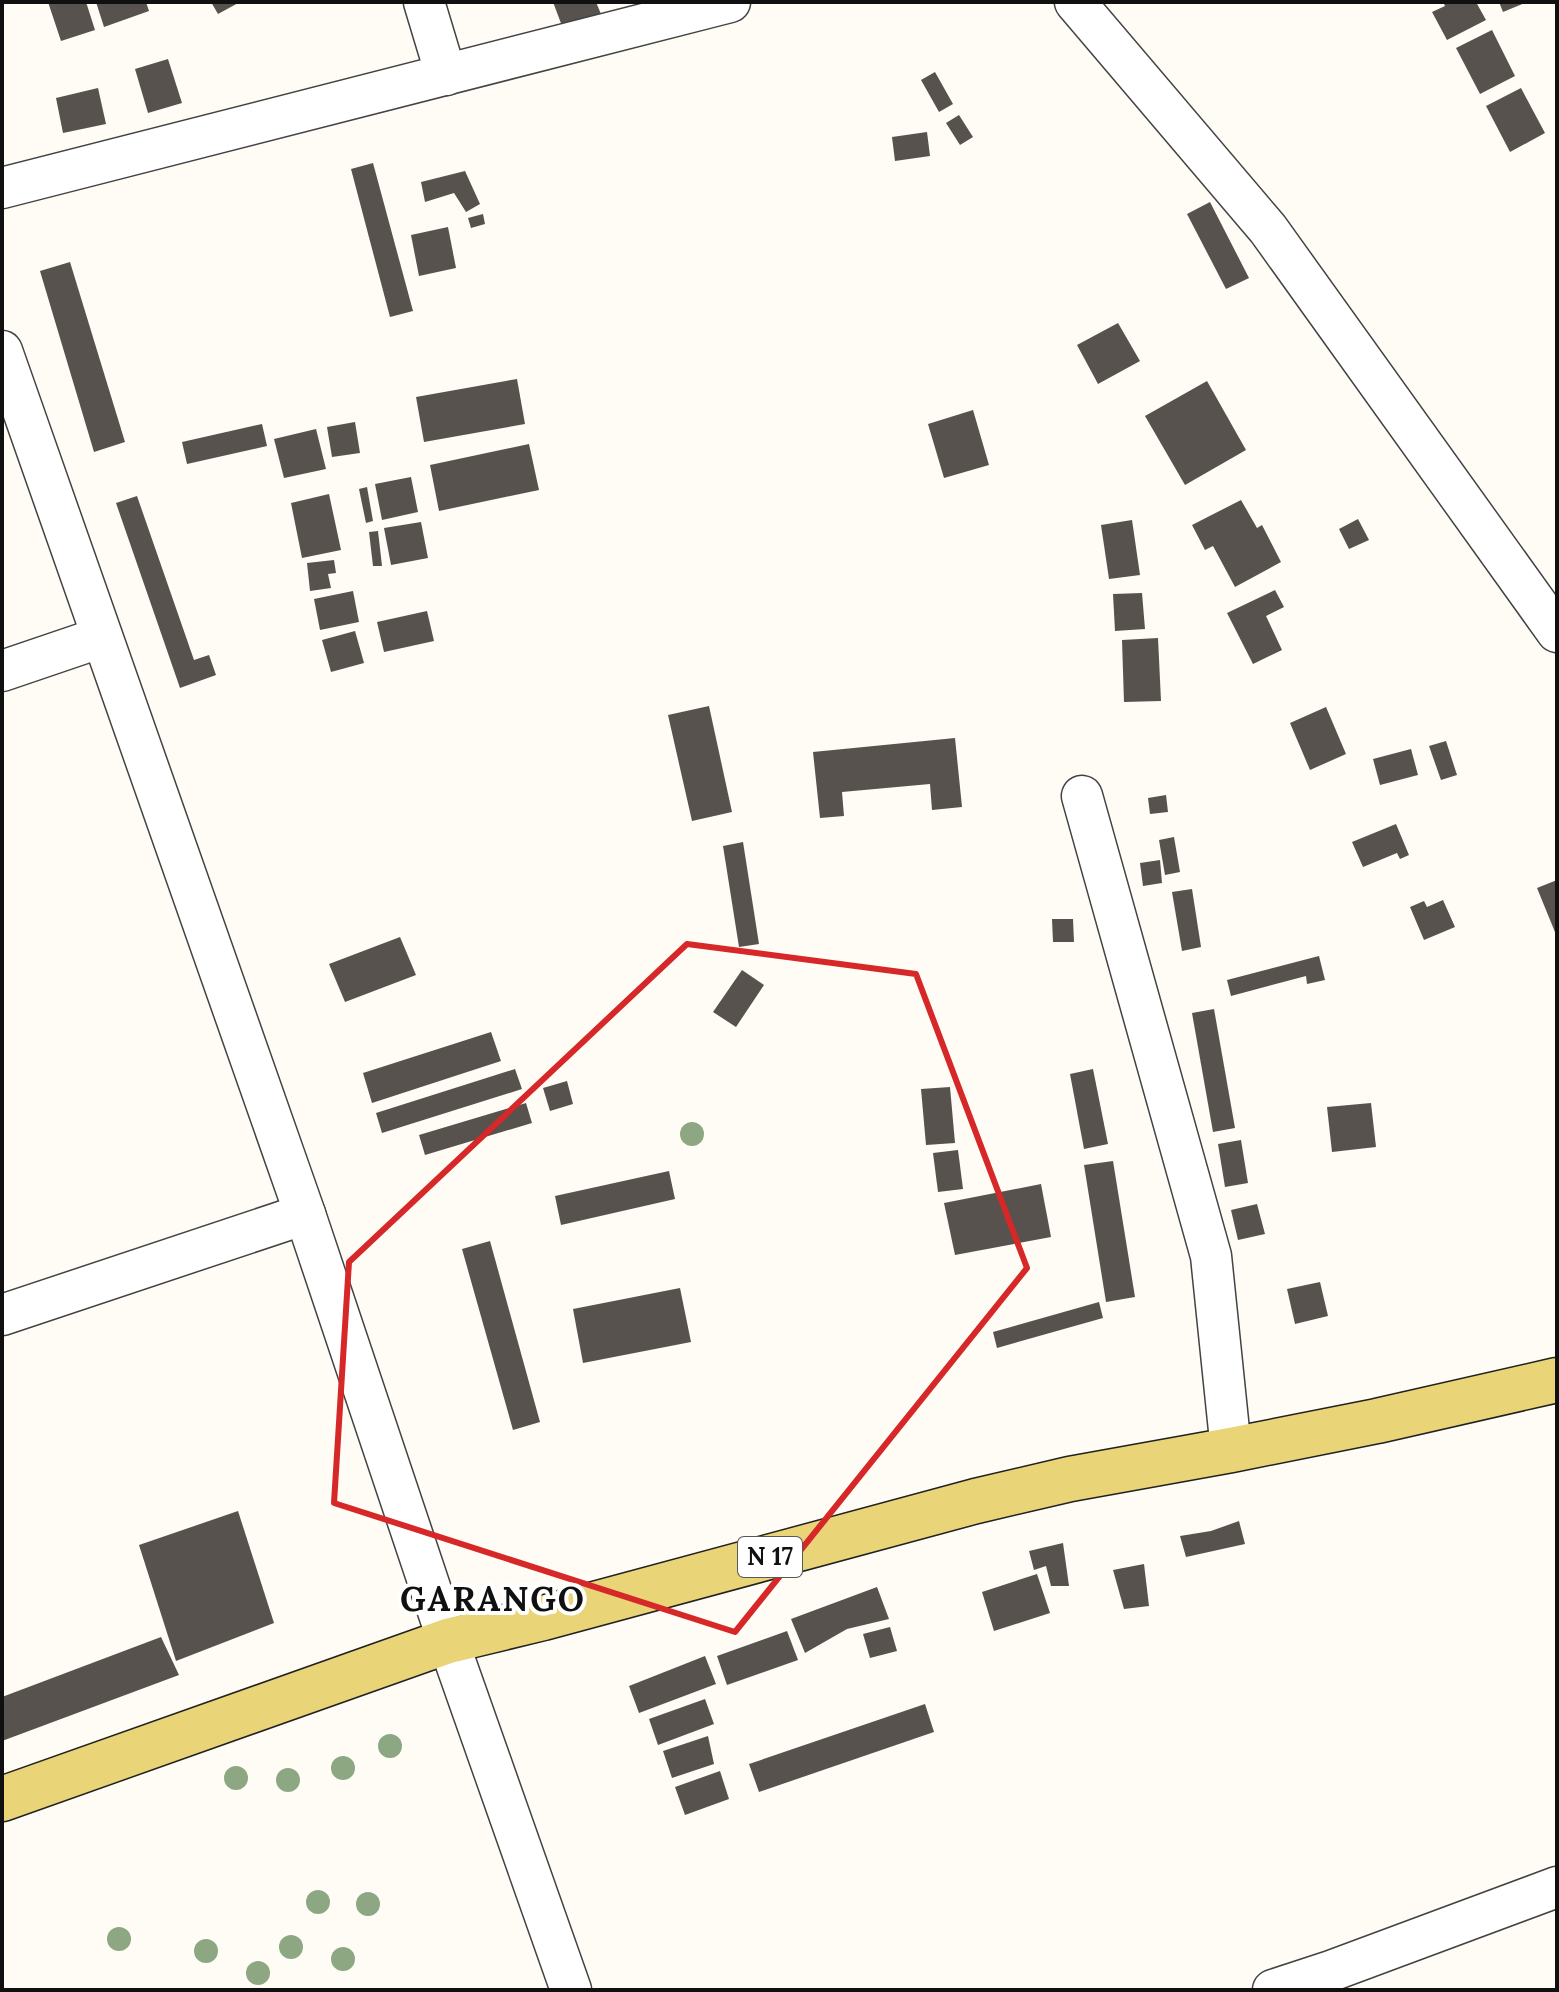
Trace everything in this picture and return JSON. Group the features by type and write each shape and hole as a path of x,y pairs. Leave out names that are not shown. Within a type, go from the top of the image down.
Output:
{"main road":[{"name":"N 17","path":"2,1799 448,1641 976,1501 1070,1479 1377,1421 1557,1380"}],"street":[{"path":"424,2 446,75"},
{"path":"2,188 730,2"},
{"path":"1075,2 1268,229 1557,632"},
{"path":"2,351 305,1214 448,1641 571,1990"},
{"path":"2,671 102,637"},
{"path":"1082,796 1211,1256 1231,1450"},
{"path":"2,1315 305,1214"},
{"path":"1273,1990 1557,1887"}],"highlighted area":[{"path":"687,944 916,974 1027,1268 735,1632 334,1503 349,1262"}],"building":[{"path":"48,2 86,2 95,30 61,41"},
{"path":"96,2 146,2 149,11 104,27"},
{"path":"211,2 240,2 218,14"},
{"path":"553,2 596,2 603,19 565,34"},
{"path":"1443,2 1476,2 1486,20 1447,40 1432,12 1445,6"},
{"path":"1499,2 1527,2 1503,12"},
{"path":"1492,30 1515,76 1480,94 1456,48"},
{"path":"168,59 182,103 148,113 135,69"},
{"path":"935,72 953,104 939,112 921,80"},
{"path":"98,88 106,124 63,133 56,98"},
{"path":"1521,88 1545,133 1510,152 1486,106"},
{"path":"959,115 973,137 960,145 946,123"},
{"path":"927,132 930,156 895,161 892,137"},
{"path":"373,163 413,311 390,317 351,169"},
{"path":"465,171 480,204 466,212 454,193 425,202 421,182"},
{"path":"1210,202 1249,278 1226,289 1187,214"},
{"path":"483,214 485,224 471,228 468,218"},
{"path":"448,227 456,268 419,276 411,235"},
{"path":"70,262 125,442 94,452 40,271"},
{"path":"1118,323 1140,361 1098,384 1077,345"},
{"path":"517,379 525,424 424,442 416,397"},
{"path":"1207,381 1246,450 1185,485 1145,416"},
{"path":"973,410 989,465 944,478 928,424"},
{"path":"355,422 360,453 332,457 327,427"},
{"path":"262,424 267,446 187,464 182,442"},
{"path":"316,429 326,469 284,478 274,439"},
{"path":"529,444 539,490 439,511 430,465"},
{"path":"411,477 418,512 382,520 375,484"},
{"path":"367,487 373,521 366,523 359,489"},
{"path":"329,494 341,550 302,558 291,503"},
{"path":"137,496 194,660 209,655 216,675 180,688 116,503"},
{"path":"1241,500 1257,528 1262,525 1281,562 1235,587 1213,546 1205,550 1192,525"},
{"path":"1358,519 1369,540 1349,549 1339,529"},
{"path":"1132,520 1140,575 1109,579 1101,525"},
{"path":"421,522 428,558 391,565 384,528"},
{"path":"378,531 382,566 373,566 369,532"},
{"path":"334,560 336,573 328,574 331,588 310,591 307,563"},
{"path":"1275,590 1284,607 1266,616 1282,650 1253,664 1227,613"},
{"path":"353,591 359,622 320,630 314,599"},
{"path":"1142,593 1145,629 1115,631 1113,594"},
{"path":"427,611 434,641 384,652 377,622"},
{"path":"355,631 364,663 331,672 322,640"},
{"path":"1158,638 1161,701 1124,702 1122,640"},
{"path":"709,706 732,812 692,821 668,715"},
{"path":"1326,707 1346,754 1310,770 1290,723"},
{"path":"955,738 962,807 932,810 930,784 842,792 844,816 820,818 813,752"},
{"path":"1446,741 1457,775 1441,780 1429,746"},
{"path":"1411,749 1418,775 1380,785 1373,759"},
{"path":"1166,795 1168,812 1150,814 1148,798"},
{"path":"1396,824 1409,855 1400,859 1397,853 1363,867 1352,842"},
{"path":"1174,837 1180,872 1165,875 1159,840"},
{"path":"743,842 759,944 739,947 723,846"},
{"path":"1160,860 1162,883 1143,886 1140,863"},
{"path":"1557,880 1557,937 1537,888"},
{"path":"1192,889 1201,947 1182,951 1172,892"},
{"path":"1443,900 1455,927 1424,940 1410,907 1424,901 1427,907"},
{"path":"1052,919 1073,919 1074,942 1053,942"},
{"path":"400,937 416,975 345,1002 329,964"},
{"path":"1319,956 1325,980 1307,984 1306,976 1231,996 1227,980"},
{"path":"742,970 764,985 736,1027 713,1012"},
{"path":"1214,1009 1235,1128 1213,1132 1192,1013"},
{"path":"491,1032 501,1061 372,1103 363,1073"},
{"path":"515,1069 522,1089 382,1133 376,1113"},
{"path":"1093,1069 1108,1144 1084,1149 1070,1074"},
{"path":"567,1081 573,1104 550,1111 543,1088"},
{"path":"950,1087 955,1143 926,1145 921,1089"},
{"path":"526,1103 532,1123 425,1155 419,1135"},
{"path":"1371,1103 1376,1147 1332,1152 1327,1107"},
{"path":"1241,1140 1248,1183 1225,1187 1218,1144"},
{"path":"958,1150 963,1189 938,1192 933,1153"},
{"path":"1113,1161 1135,1297 1106,1302 1084,1165"},
{"path":"669,1171 675,1199 561,1225 555,1196"},
{"path":"1041,1184 1051,1237 955,1255 944,1203"},
{"path":"1257,1204 1265,1234 1238,1240 1231,1210"},
{"path":"490,1241 540,1422 513,1430 462,1249"},
{"path":"1320,1282 1328,1316 1295,1324 1287,1289"},
{"path":"680,1288 691,1342 583,1363 573,1309"},
{"path":"1099,1302 1103,1318 997,1348 993,1332"},
{"path":"238,1511 274,1623 176,1661 139,1545"},
{"path":"1239,1521 1245,1544 1186,1557 1180,1536 1211,1531"},
{"path":"1063,1543 1069,1586 1051,1586 1046,1566 1034,1570 1029,1551"},
{"path":"1144,1564 1149,1606 1124,1609 1113,1570"},
{"path":"1037,1574 1050,1613 994,1631 982,1592"},
{"path":"877,1587 889,1619 847,1629 805,1653 791,1619"},
{"path":"890,1627 897,1651 870,1658 863,1634"},
{"path":"787,1631 798,1660 727,1685 717,1656"},
{"path":"161,1637 179,1675 2,1741 2,1697"},
{"path":"705,1656 716,1684 639,1713 629,1686"},
{"path":"705,1699 714,1724 658,1745 649,1719"},
{"path":"925,1704 934,1732 759,1792 749,1764"},
{"path":"708,1736 714,1764 672,1778 663,1751"},
{"path":"720,1771 729,1799 685,1815 675,1787"}],"district":[{"name":"GARANGO","path":"493,1599"}]}
